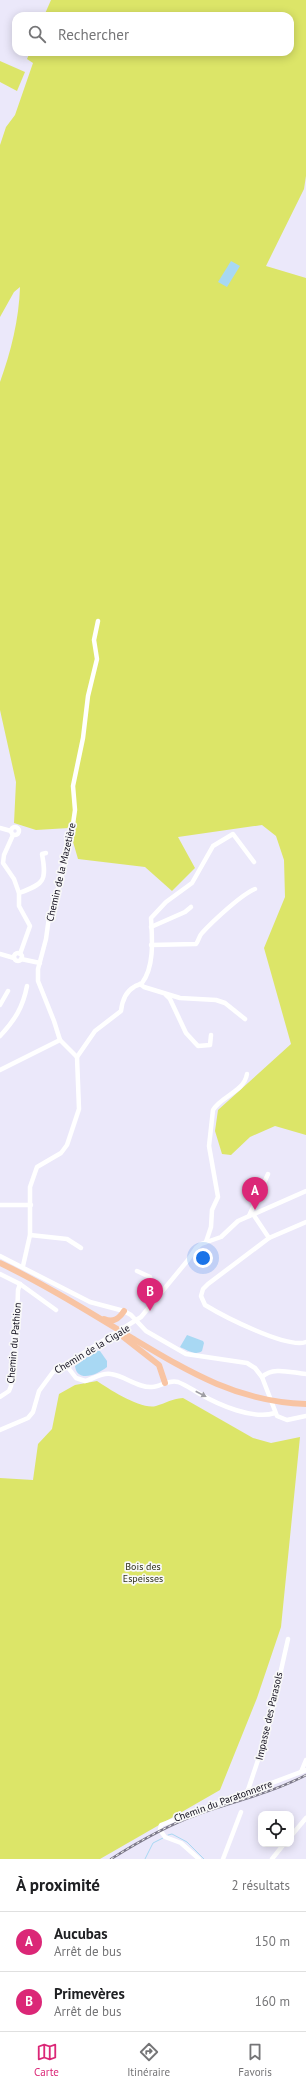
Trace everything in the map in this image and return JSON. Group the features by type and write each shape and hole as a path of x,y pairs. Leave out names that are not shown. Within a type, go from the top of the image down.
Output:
{"main road":[{"path":"0,1263 106,1320 117,1319 124,1311"},
{"path":"0,1268 112,1328"},
{"path":"64,1298 124,1336 191,1373 220,1386 261,1399 306,1406"},
{"path":"124,1336 159,1365 165,1383"}],"street":[{"name":"Chemin de la Mazetière","path":"60,1040 38,981 49,917 60,883 72,831 75,810 73,786 83,738 88,696 97,659 94,640 98,621"},
{"path":"0,828 12,833 4,855 3,863 14,879 19,893 18,906 30,926 20,956"},
{"path":"23,1266 30,1235 30,1187 36,1168 61,1153 67,1146 76,1120 78,1108 77,1057 95,1031 121,1011 122,1002 132,988 140,984 148,970 151,945 151,918 155,911 192,883 209,855 210,850 231,834 234,835 254,862"},
{"path":"19,893 37,887 41,882 44,871 42,854 46,853"},
{"path":"151,945 196,944 200,934 236,901 245,897 247,892 255,889"},
{"path":"151,927 191,908"},
{"path":"0,954 14,958 16,954 40,963"},
{"path":"140,984 144,987 165,994 192,1000 216,1000 225,1003 245,1019"},
{"path":"0,1036 16,1018 22,1008 27,986"},
{"path":"0,1005 8,991"},
{"path":"165,994 170,999 186,1033 198,1046 210,1045 211,1036"},
{"path":"0,1070 60,1040 77,1057"},
{"path":"206,1242 211,1227 212,1210 218,1197 209,1146 213,1110 239,1088 247,1074"},
{"path":"268,1174 251,1215 269,1238"},
{"name":"Chemin de la Cigale","path":"0,1430 28,1418 32,1412 39,1391 53,1372 137,1321 155,1301 196,1248 206,1242 220,1237 238,1221 294,1198 306,1191"},
{"path":"0,1205 31,1205"},
{"path":"306,1222 269,1238 202,1289 201,1296 202,1302 210,1308 264,1334 294,1342 306,1342"},
{"path":"30,1235 67,1239 81,1248"},
{"path":"0,1256 23,1266 90,1302 124,1311 151,1335 186,1354 247,1363 255,1368 262,1377 275,1413 282,1419 287,1420 306,1416"},
{"path":"137,1271 150,1276 152,1284 149,1293 155,1301"},
{"name":"Chemin du Pathion","path":"0,1274 20,1284 56,1310"},
{"name":"Chemin du Pathion","path":"0,1397 9,1391 10,1386 17,1320 18,1290 20,1284"},
{"path":"66,1364 76,1378 85,1381 105,1374 112,1374 145,1387 177,1382 201,1395 249,1414 264,1416 275,1413"},
{"path":"262,1377 268,1372 274,1371 306,1374"},
{"name":"Impasse des Parasols","path":"247,1793 267,1733 288,1639"},
{"name":"Chemin du Paratonnerre","path":"199,1859 181,1843 164,1837 160,1827 169,1821 304,1771 306,1760"},
{"path":"223,1859 241,1812"},
{"path":"294,1832 306,1818"},
{"path":"272,1859 282,1847"}],"green space":[{"path":"51,0 306,0 306,176 304,189 266,266 306,278 306,1135 275,1126 250,1137 231,1155 222,1154 215,1131 218,1110 291,1044 264,948 285,897 284,860 276,836 262,825 178,837 195,868 172,891 145,867 78,859 69,828 36,830 14,823 16,782 0,710 0,382 14,335 20,287 14,292 0,317 0,145 6,127 15,115 33,63 27,59 28,56 294,56 294,12 46,12"},
{"path":"0,61 25,72 17,91 0,82"},
{"name":"Bois des Espeisses","path":"97,1381 125,1398 142,1405 156,1406 172,1400 183,1398 253,1438 271,1443 300,1437 281,1627 257,1698 220,1790 100,1859 0,1859 0,1478 33,1480 38,1444 52,1429 59,1394 75,1385"}],"water":[{"path":"231,261 240,266 227,287 218,282"},
{"path":"187,1335 203,1341 202,1351 194,1353 180,1347"},
{"path":"96,1351 100,1351 107,1361 107,1367 93,1375 83,1376 79,1374 75,1366"}],"waterway":[{"path":"168,1835 172,1834 187,1842 204,1859"},
{"path":"145,1859 153,1843 163,1838"}],"railway":[{"path":"111,1859 131,1846 185,1819 280,1787 306,1775"}],"place":[{"name":"Aucubas","path":"255,1210"},
{"name":"Primevères","path":"150,1311"}]}
